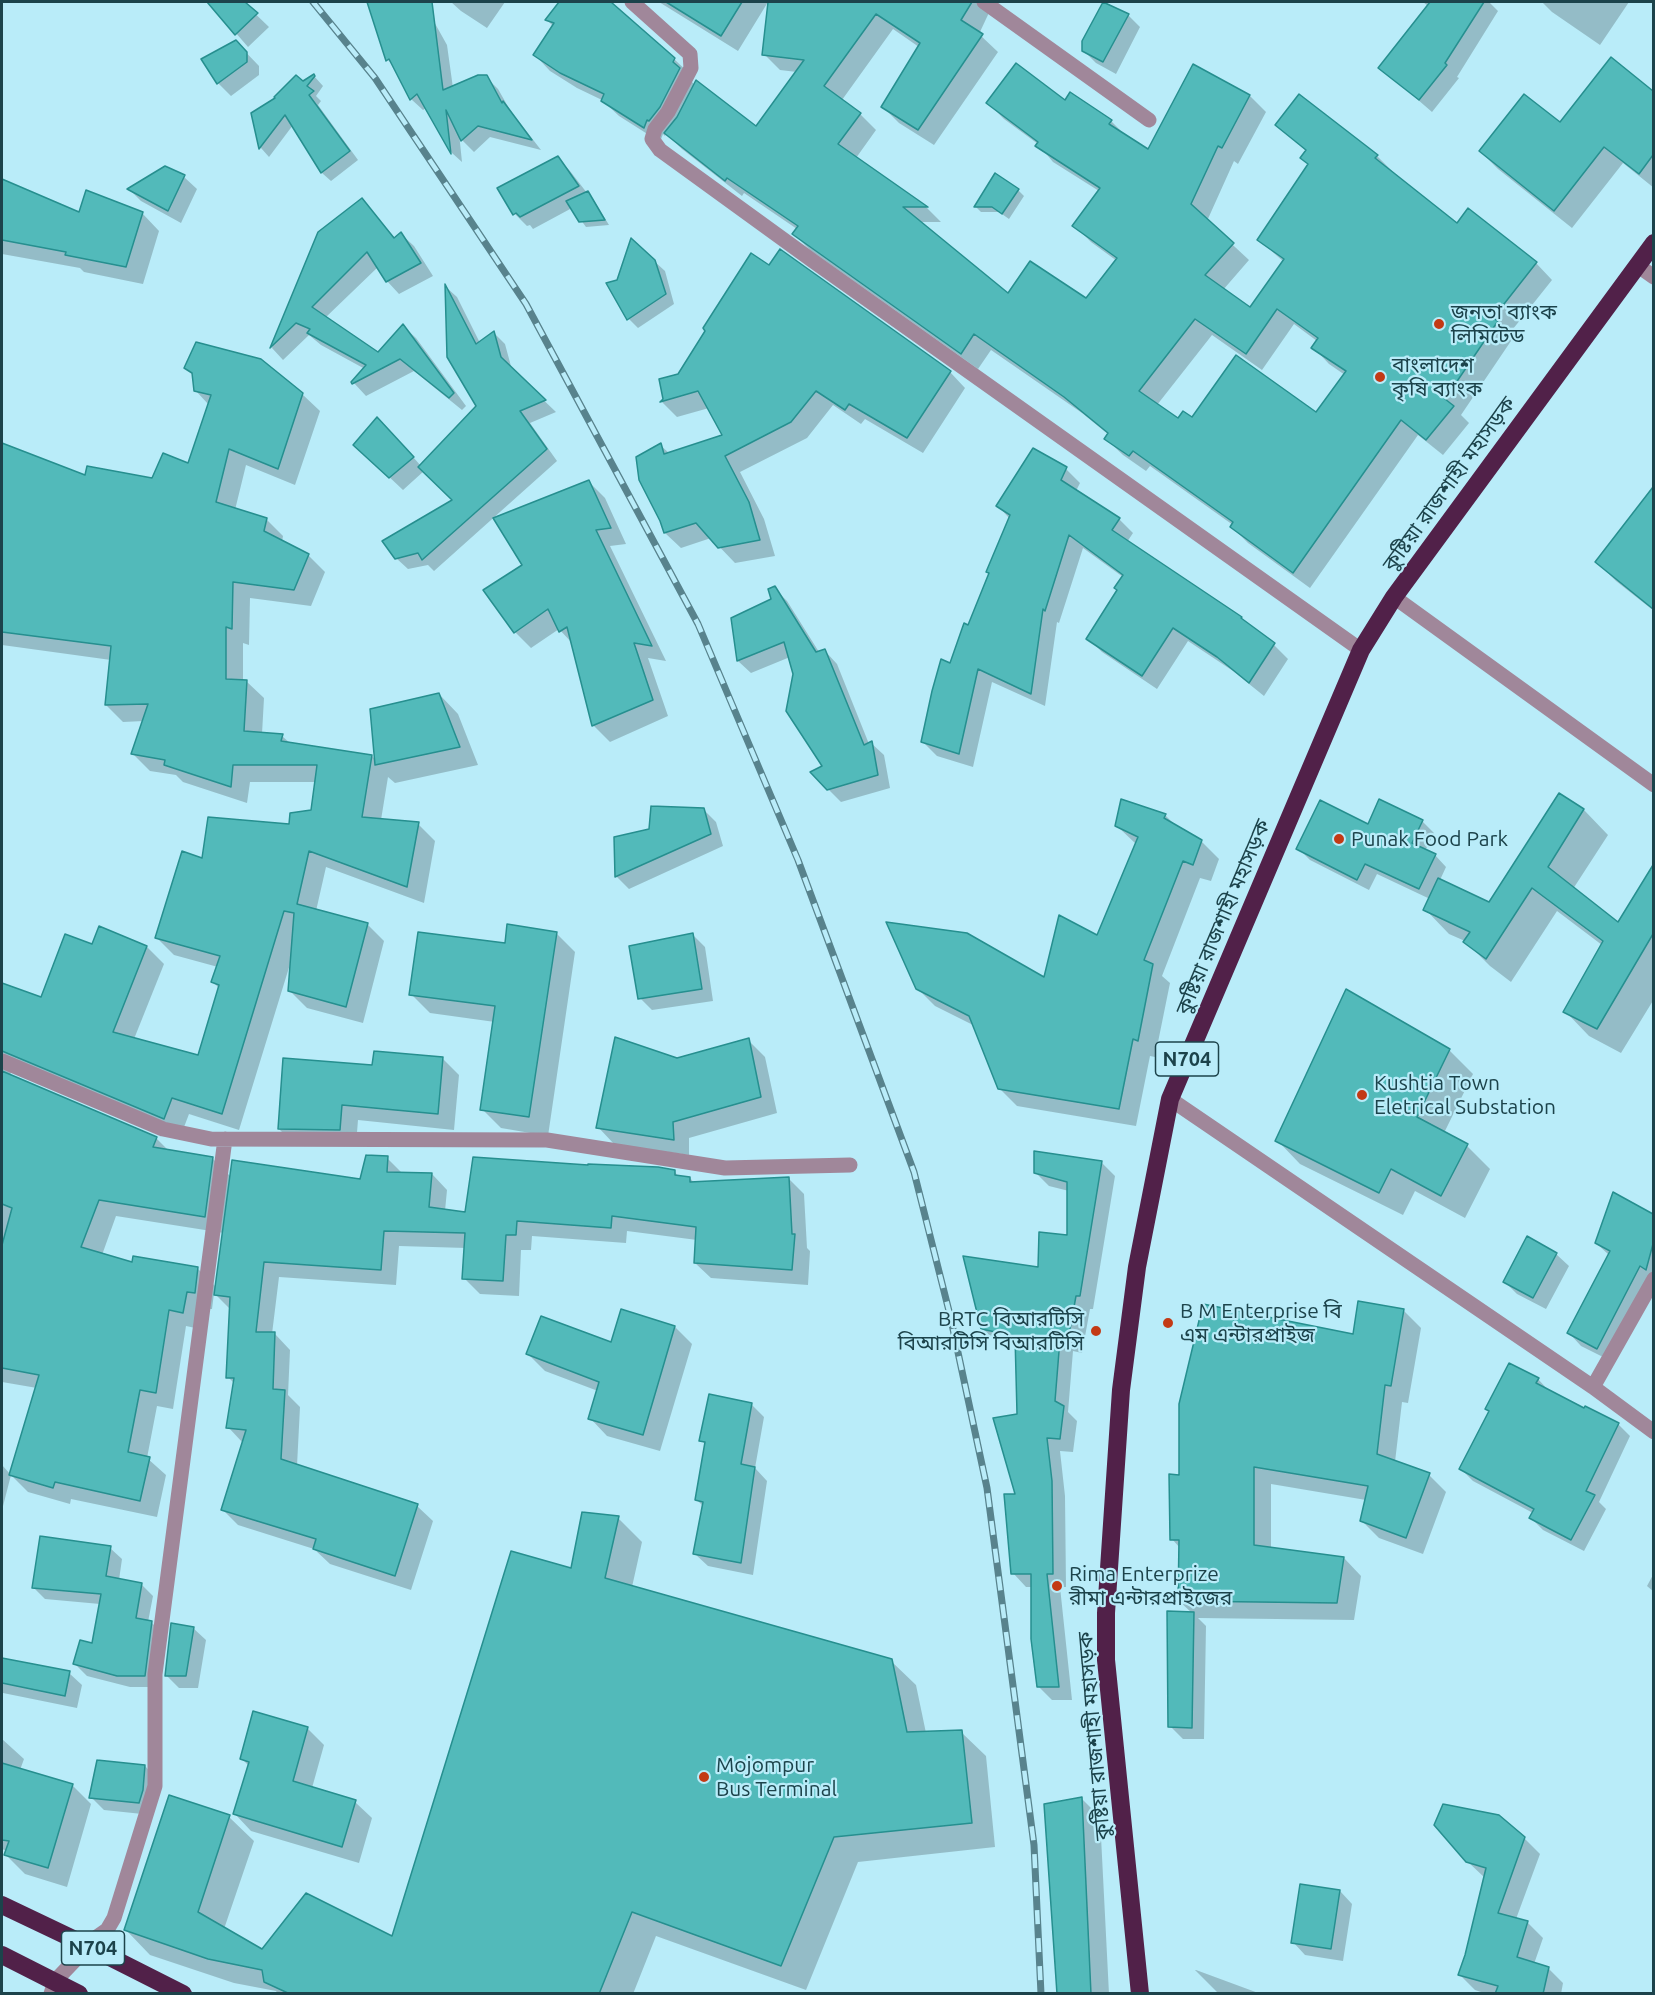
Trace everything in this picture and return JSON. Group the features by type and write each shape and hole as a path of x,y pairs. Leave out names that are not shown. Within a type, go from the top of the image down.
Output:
{"highway":[{"name":"কুষ্টিয়া রাজশাহী মহাসড়ক","path":"1140,1994 1106,1660 1106,1613 1122,1379 1137,1266 1170,1099 1361,650 1394,597 1653,243"},
{"name":"N704","path":"2,1905 183,1994"},
{"name":"N704","path":"2,1955 53,1987 79,1994"}],"street":[{"path":"632,2 690,54 691,68 668,112 655,129 652,139 660,150 1361,650"},
{"path":"984,2 1149,120"},
{"path":"1637,265 1653,277"},
{"path":"1394,597 1653,785"},
{"path":"2,1062 163,1129 212,1139 547,1140 725,1168 850,1165"},
{"path":"1170,1099 1593,1387 1653,1432"},
{"path":"53,1987 88,1946 107,1930 114,1918 155,1786 155,1674 225,1139"},
{"path":"1593,1387 1653,1279"}],"building":[{"path":"207,2 245,2 258,13 235,35"},
{"path":"367,2 432,2 443,90 478,75 487,75 502,103 503,101 532,140 478,126 461,141 446,110 451,154 417,94 410,100 389,59 386,61"},
{"path":"559,2 611,2 675,58 673,62 680,68 660,107 649,121 647,120 644,128 601,101 604,94 560,73 533,55 554,23 545,20"},
{"path":"666,2 742,2 721,36"},
{"path":"768,2 972,2 961,20 983,34 918,130 881,107 920,43 876,14 824,86 861,113 838,144 928,207 903,207 1008,293 1030,261 1086,298 1117,258 1072,226 1100,188 1035,146 1038,142 986,103 1016,63 1065,100 1070,92 1112,120 1109,124 1148,149 1193,64 1250,95 1222,148 1218,146 1191,204 1234,243 1205,275 1250,307 1284,259 1257,240 1308,164 1300,158 1306,150 1275,125 1299,94 1378,155 1375,158 1457,223 1468,208 1537,262 1493,318 1498,321 1445,399 1454,406 1426,440 1401,420 1293,573 1230,527 1233,522 1133,451 1129,456 1104,439 1108,433 1064,397 974,334 961,354 792,234 798,226 727,178 725,181 664,133 677,117 696,80 756,126 804,60 762,55","holes":["1277,309 1318,338 1311,348 1346,371 1316,412 1236,355 1192,417 1183,411 1178,418 1139,391 1195,319 1246,354"]},
{"path":"1103,2 1129,14 1103,62 1082,51 1082,41"},
{"path":"1430,2 1484,2 1445,63 1447,65 1419,100 1378,68"},
{"path":"236,40 247,52 247,62 217,84 201,59"},
{"path":"1611,57 1653,91 1653,155 1639,174 1604,147 1554,211 1479,151 1524,94 1560,122"},
{"path":"314,74 315,76 307,86 314,91 309,95 350,151 321,173 285,115 259,149 251,113 275,98 296,75 303,81"},
{"path":"558,156 579,186 520,217 516,213 513,215 497,188"},
{"path":"165,166 185,175 168,211 127,189"},
{"path":"995,173 1019,189 1002,214 992,207 974,207"},
{"path":"2,179 79,212 86,190 143,212 126,267 65,255 66,252 2,240"},
{"path":"588,191 605,220 579,222 566,201"},
{"path":"362,198 394,238 401,232 421,263 386,282 367,252 312,307 378,352 403,324 454,393 449,398 400,359 352,384 351,382 366,365 307,333 310,329 296,323 270,348 318,232"},
{"path":"631,238 655,260 666,294 627,320 606,283 617,280"},
{"path":"780,249 951,371 907,438 849,404 845,410 816,391 791,422 725,456 749,502 760,540 718,548 696,523 664,533 639,480 636,457 661,443 664,454 722,435 698,391 660,402 663,399 659,379 678,374 705,331 703,328 751,253 769,265"},
{"path":"445,284 476,344 494,331 501,357 546,400 520,411 547,449 422,560 418,553 395,559 382,541 452,500 418,467 476,406 447,357"},
{"path":"196,342 261,359 303,393 278,469 229,449 216,502 267,518 264,531 309,554 294,590 233,582 232,629 226,627 226,679 247,680 244,731 283,734 281,741 372,755 362,817 419,822 407,887 309,851 297,904 368,923 346,1007 288,991 294,913 284,911 222,1114 172,1098 164,1119 2,1051 2,983 41,997 65,934 92,944 99,926 147,946 113,1032 198,1055 219,985 211,982 220,956 155,938 182,851 202,858 208,817 289,824 290,813 311,810 317,765 233,765 231,787 164,765 165,760 131,754 148,704 105,705 111,646 2,632 2,443 85,475 87,466 152,478 163,453 188,463 211,395 194,391 192,373 184,368"},
{"path":"377,417 414,457 389,478 353,445"},
{"path":"1033,448 1067,467 1061,480 1120,518 1112,530 1242,617 1275,643 1249,683 1217,657 1173,628 1142,676 1086,639 1117,590 1114,588 1123,575 1069,535 1045,611 1043,609 1031,694 978,669 959,754 921,742 941,659 950,663 964,623 968,625 989,573 986,572 1010,515 996,506"},
{"path":"589,480 611,528 596,530 652,646 634,643 653,700 592,726 567,627 559,632 548,609 514,633 483,590 522,565 493,518"},
{"path":"1653,487 1653,609 1595,562"},
{"path":"775,586 816,652 825,649 864,745 872,741 878,775 827,790 810,772 822,766 786,711 793,674 784,642 737,661 731,618 771,599 768,589"},
{"path":"439,693 460,747 375,765 370,709"},
{"path":"1559,793 1584,809 1548,867 1618,922 1653,865 1653,934 1597,1029 1563,1012 1603,941 1532,888 1486,959 1463,942 1470,932 1423,910 1438,878 1489,902"},
{"path":"1121,799 1166,814 1164,818 1202,840 1193,865 1183,861 1144,960 1153,964 1138,1041 1133,1039 1119,1109 998,1089 969,1016 916,989 886,922 967,933 1044,977 1059,915 1097,935 1138,837 1115,826"},
{"path":"1379,799 1423,820 1412,843 1436,854 1419,889 1365,864 1357,880 1296,849 1320,800 1368,824"},
{"path":"651,806 704,808 711,834 615,877 614,837 649,829"},
{"path":"507,924 557,932 529,1117 480,1110 495,1006 409,995 418,932 505,943"},
{"path":"693,933 702,989 638,999 629,946"},
{"name":"Kushtia Town Eletrical Substation","path":"1346,989 1450,1049 1417,1117 1468,1144 1441,1196 1391,1169 1379,1193 1275,1141"},
{"path":"615,1037 677,1058 749,1038 761,1097 673,1122 674,1140 596,1128"},
{"path":"374,1051 443,1057 438,1114 342,1105 340,1130 278,1129 283,1058 372,1065"},
{"path":"2,1071 157,1137 153,1147 213,1157 205,1217 99,1200 81,1247 132,1262 133,1256 198,1267 195,1293 187,1292 183,1313 169,1310 156,1393 140,1390 128,1452 150,1457 140,1501 55,1482 53,1488 9,1475 39,1375 2,1368 2,1245 12,1208 2,1204"},
{"path":"1034,1151 1102,1161 1080,1296 1076,1296 1068,1340 1060,1339 1055,1401 1064,1406 1060,1439 1047,1438 1052,1481 1053,1574 1047,1574 1059,1687 1037,1687 1031,1639 1031,1574 1011,1574 1004,1494 1015,1494 993,1418 1017,1414 1015,1336 981,1329 963,1256 1038,1267 1039,1232 1067,1235 1067,1182 1034,1173"},
{"path":"366,1155 388,1156 387,1172 432,1173 429,1207 465,1212 473,1157 658,1167 675,1170 675,1175 690,1177 690,1182 789,1177 792,1234 795,1234 792,1270 694,1263 696,1227 612,1216 611,1228 517,1221 516,1235 506,1235 503,1281 462,1279 465,1233 384,1231 381,1270 264,1262 256,1332 275,1332 273,1389 285,1390 281,1459 418,1504 395,1576 313,1549 316,1539 221,1510 246,1430 226,1428 234,1378 226,1378 230,1297 214,1295 232,1160 360,1179"},
{"path":"1613,1192 1653,1214 1653,1244 1646,1270 1640,1266 1597,1349 1567,1333 1610,1251 1595,1243"},
{"path":"1527,1236 1557,1253 1533,1298 1503,1282"},
{"path":"1358,1301 1404,1309 1391,1386 1385,1385 1377,1454 1430,1473 1406,1538 1360,1521 1368,1486 1254,1467 1254,1545 1344,1557 1337,1603 1178,1601 1179,1540 1170,1540 1169,1474 1179,1475 1179,1404 1203,1304 1353,1334"},
{"path":"621,1309 675,1326 643,1435 588,1419 599,1382 526,1354 541,1316 611,1342"},
{"path":"1509,1363 1539,1378 1536,1383 1619,1423 1586,1491 1595,1495 1571,1540 1529,1518 1534,1509 1459,1469 1489,1411 1485,1409"},
{"path":"709,1394 752,1403 741,1464 755,1467 741,1563 693,1554 703,1502 695,1500 705,1442 699,1441"},
{"name":"Mojompur Bus Terminal","path":"582,1512 619,1516 605,1578 892,1659 907,1732 962,1730 972,1823 834,1837 781,1966 632,1912 599,1994 290,1994 264,1982 262,1970 208,1959 124,1930 169,1795 230,1815 198,1912 262,1949 306,1893 392,1936 511,1551 571,1568"},
{"path":"40,1536 111,1546 106,1576 142,1583 136,1618 152,1621 145,1676 117,1676 73,1664 80,1640 92,1643 101,1594 32,1588"},
{"path":"1167,1611 1194,1612 1192,1728 1168,1727"},
{"path":"171,1623 194,1627 186,1676 165,1676"},
{"path":"2,1658 70,1671 65,1696 2,1683"},
{"path":"253,1711 308,1727 293,1781 356,1800 342,1847 233,1814 249,1762 240,1759"},
{"path":"97,1760 145,1765 143,1790 139,1803 89,1798"},
{"path":"2,1763 73,1784 48,1868 4,1855 9,1841 2,1840"},
{"path":"1082,1797 1091,1994 1057,1994 1044,1804"},
{"path":"1443,1804 1499,1815 1525,1837 1498,1913 1528,1921 1517,1957 1549,1967 1543,1994 1495,1994 1498,1986 1458,1975 1486,1868 1466,1862 1434,1825"},
{"path":"1300,1884 1340,1890 1331,1949 1291,1943"}],"railway":[{"path":"313,2 375,78 526,304 698,624 798,860 914,1172 950,1315 987,1488 1034,1845 1041,1994"}],"place":[{"name":"জনতা ব্যাংক লিমিটেড","path":"1439,324"},
{"name":"বাংলাদেশ কৃষি ব্যাংক","path":"1380,377"},
{"name":"Punak Food Park","path":"1339,839"},
{"name":"Kushtia Town Eletrical Substation","path":"1362,1095"},
{"name":"B M Enterprise বি এম এন্টারপ্রাইজ","path":"1168,1323"},
{"name":"BRTC বিআরটিসি বিআরটিসি বিআরটিসি","path":"1096,1331"},
{"name":"Rima Enterprize রীমা এন্টারপ্রাইজের","path":"1057,1586"},
{"name":"Mojompur Bus Terminal","path":"704,1777"}]}
